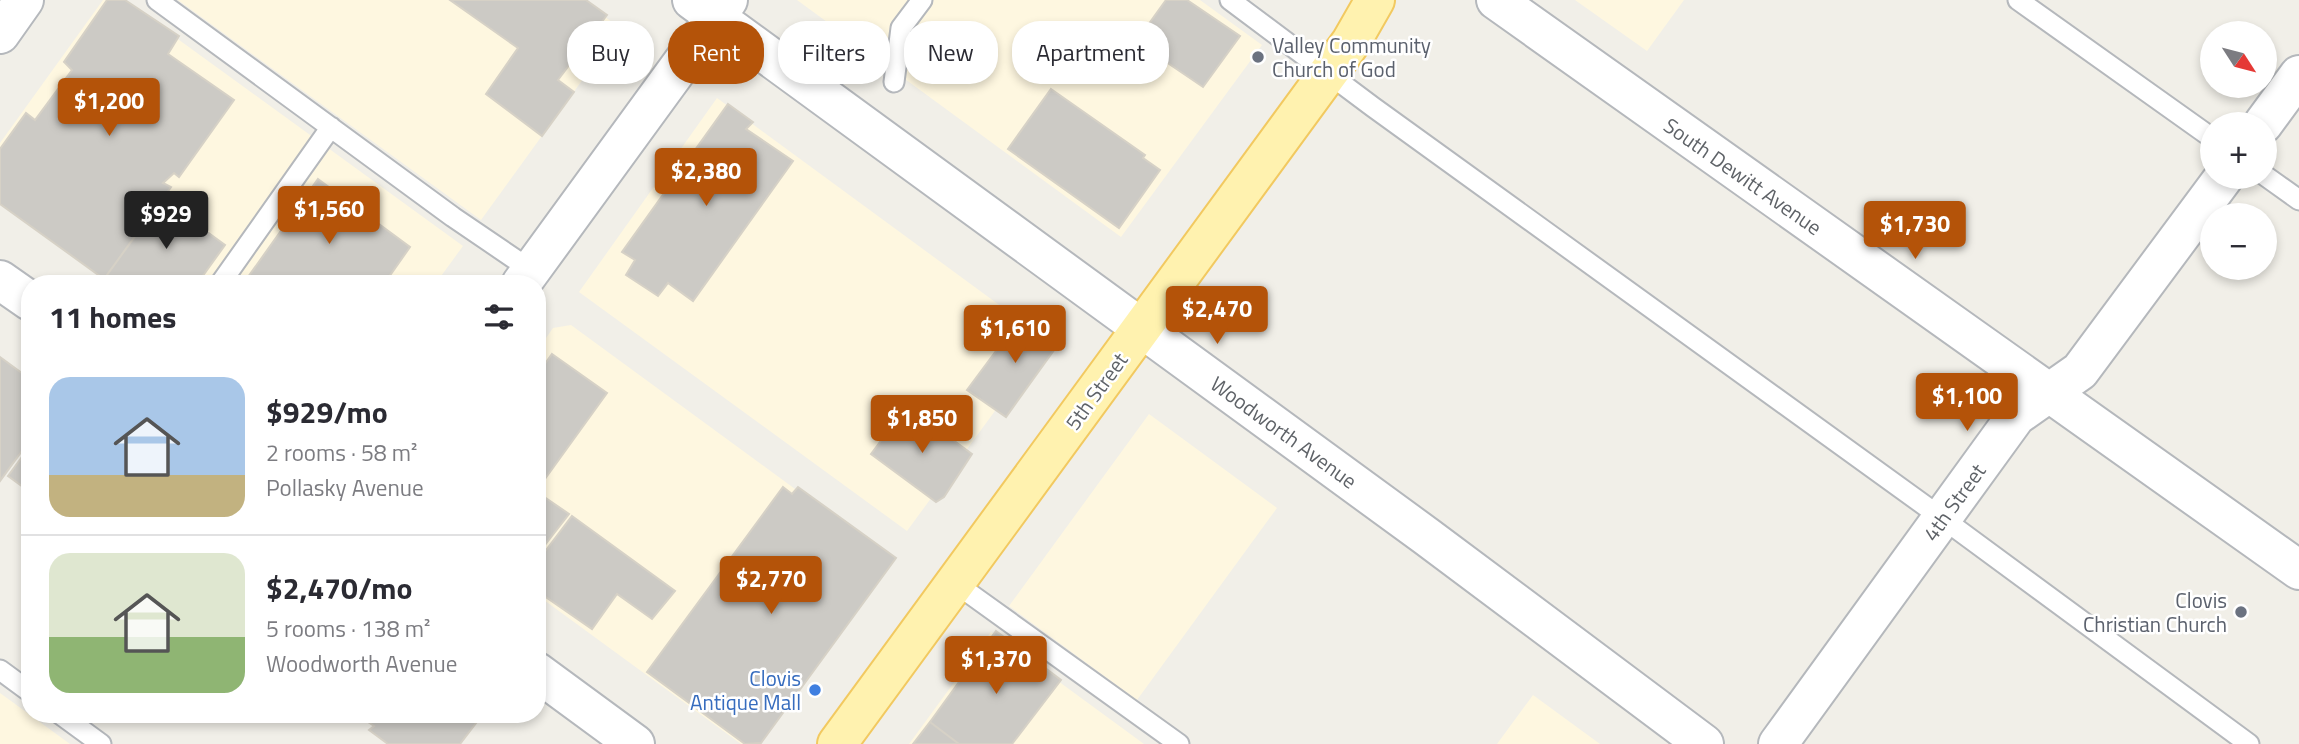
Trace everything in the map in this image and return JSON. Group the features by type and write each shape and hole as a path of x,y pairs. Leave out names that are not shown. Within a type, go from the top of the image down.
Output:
{"main road":[{"name":"5th Street","path":"837,744 1351,42 1375,0"}],"street":[{"path":"0,34 24,0"},
{"name":"South Dewitt Avenue","path":"1496,0 2299,570"},
{"path":"527,275 712,6"},
{"name":"Woodworth Avenue","path":"712,6 1704,744"},
{"path":"2272,112 2299,75"},
{"name":"4th Street","path":"1778,744 2016,416 2080,370 2215,189"},
{"path":"0,280 21,295"},
{"path":"546,680 635,744"}],"lane":[{"path":"157,0 453,217 524,275"},
{"path":"894,82 901,28 922,0"},
{"path":"1230,0 2249,744"},
{"path":"2018,0 2200,129"},
{"path":"226,275 331,127"},
{"path":"2277,184 2299,200"},
{"path":"955,583 1179,744"},
{"path":"0,670 21,685"},
{"path":"72,723 101,744"}],"shaded area":[{"path":"103,0 124,0 463,246 442,275 99,275 0,204 0,143"},
{"path":"178,0 582,0 610,21 567,21 567,84 579,84 481,220"},
{"path":"797,0 1200,0 1262,45 1121,237 912,84 998,84 998,21 904,21 904,78 890,68 890,21 826,21"},
{"path":"1575,0 1684,0 1647,51"},
{"path":"717,98 1047,340 907,531 579,292"},
{"path":"571,325 888,557 752,744 741,744 546,602 546,338 553,328"},
{"path":"1149,414 1277,508 1137,700 1009,606"},
{"path":"991,632 1144,744 909,744"},
{"path":"0,693 21,708 21,723 41,723 70,744 0,744"},
{"path":"1533,695 1600,744 1497,744"}],"building":[{"path":"107,0 125,0 179,36 168,54 234,100 179,177 174,173 163,183 171,187 107,275 98,275 0,204 0,149 26,113 35,120 72,70 64,62"},
{"path":"450,0 586,0 607,15 602,21 567,21 567,68 558,80 574,92 542,136 486,94 518,48"},
{"path":"1166,0 1187,0 1240,36 1203,87 1169,64 1169,21 1151,21"},
{"path":"1051,89 1145,155 1143,158 1160,170 1119,228 1008,149"},
{"path":"728,104 753,122 746,129 793,161 693,301 668,283 658,296 626,275 635,260 622,252"},
{"path":"318,179 410,247 390,275 249,275"},
{"path":"162,199 225,245 203,275 107,275"},
{"path":"1025,312 1062,339 1006,417 967,390"},
{"path":"552,354 607,393 546,478 546,362"},
{"path":"0,357 21,372 21,452 0,481"},
{"path":"907,406 972,454 944,497 936,502 871,454"},
{"path":"21,458 21,485 8,476"},
{"path":"783,487 792,494 798,487 896,558 761,743 745,744 647,672"},
{"path":"546,498 569,514 546,543"},
{"path":"572,516 675,591 652,619 617,594 592,629 546,597 546,550"},
{"path":"996,631 1061,680 1012,744 959,744 930,722"},
{"path":"930,722 959,744 913,744"},
{"path":"370,723 476,723 460,744 388,744 369,730 374,726"}],"place":[{"name":"Valley Community Church of God","path":"1258,57"},
{"name":"Clovis Christian Church","path":"2241,612"},
{"name":"Clovis Antique Mall","path":"815,690"}]}
